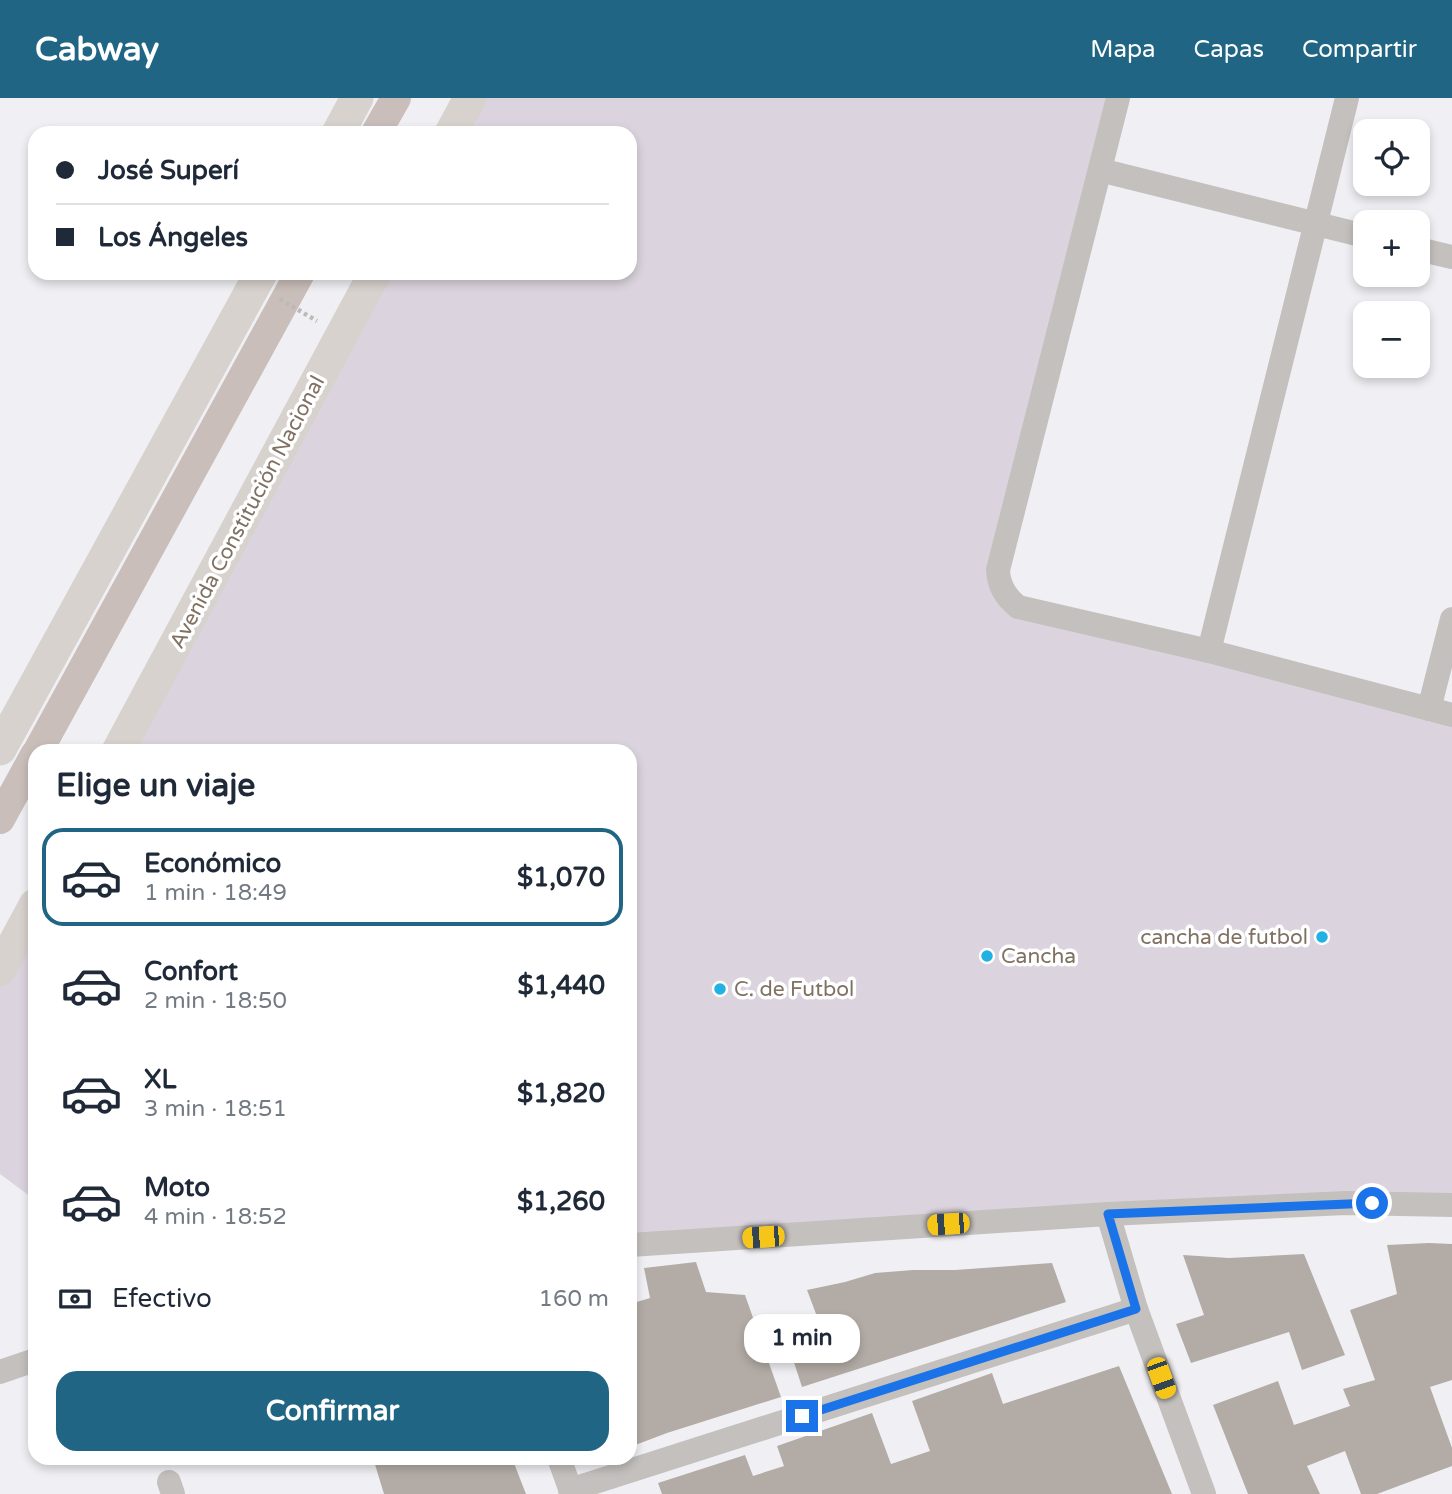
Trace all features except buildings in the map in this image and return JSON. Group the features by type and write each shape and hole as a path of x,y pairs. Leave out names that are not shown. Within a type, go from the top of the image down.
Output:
{"main road":[{"path":"342,126 357,98"},
{"path":"455,126 470,98"},
{"path":"0,749 257,280"},
{"name":"Avenida Constitución Nacional","path":"122,744 372,280"},
{"path":"0,970 28,918"}],"street":[{"path":"1118,98 998,570 1003,591 1018,607 1209,651 1441,712 1452,619"},
{"path":"1209,651 1347,98"},
{"path":"1100,170 1353,233"},
{"path":"1430,252 1452,257"},
{"path":"637,1245 1108,1214 1346,1203 1452,1205"},
{"path":"1108,1214 1136,1309 1204,1494"},
{"path":"561,1465 571,1492 1136,1309"},
{"path":"0,1372 28,1362"}],"path":[{"path":"260,280 342,335"}],"shaded area":[{"path":"484,98 1119,98 999,582 1018,607 1452,716 1452,1201 637,1250 637,744 125,744 383,280 637,280 637,126 468,126"},
{"path":"28,919 28,1195 0,1174 0,969"}],"waterway":[{"path":"380,126 396,98"},
{"path":"42,744 296,280"},
{"path":"0,819 28,768"}],"place":[{"name":"cancha de futbol","path":"1322,937"},
{"name":"Cancha","path":"987,956"},
{"name":"C. de Futbol","path":"720,989"}],"route":[{"path":"802,1416 1136,1309 1108,1214 1372,1203"}]}
